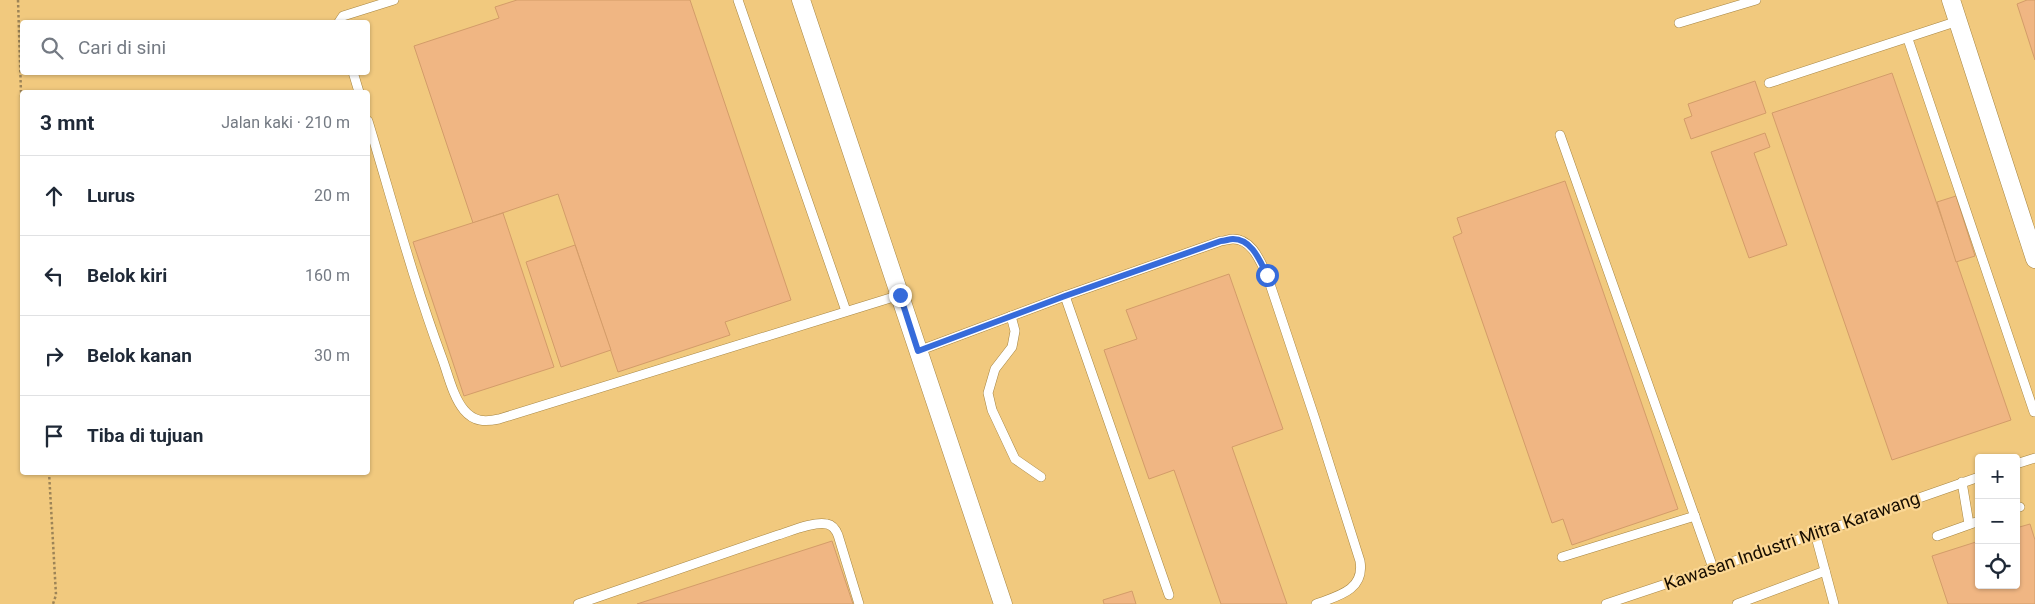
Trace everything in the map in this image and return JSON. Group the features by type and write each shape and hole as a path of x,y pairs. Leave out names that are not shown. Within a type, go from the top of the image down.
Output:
{"street":[{"path":"801,0 1003,604"},
{"path":"1951,0 2035,260"}],"lane":[{"path":"340,20 343,16 394,0"},
{"path":"738,0 846,312"},
{"path":"1679,23 1756,0"},
{"path":"1769,84 1958,21"},
{"path":"1908,39 2034,412"},
{"path":"354,75 358,90"},
{"path":"370,128 428,322 463,409 475,419 486,422 499,419 900,295"},
{"path":"1560,135 1713,568"},
{"path":"918,351 1065,296 1221,241 1240,240 1248,245 1257,255 1267,275 1315,419 1361,569 1360,578 1349,590 1316,604"},
{"path":"1065,296 1169,595"},
{"path":"1011,316 1015,330 1012,347 995,369 988,393 992,410 1006,443 1016,459 1041,478"},
{"path":"2020,463 2035,458"},
{"name":"Kawasan Industri Mitra Karawang","path":"1606,604 1815,533 1836,528 1975,478"},
{"path":"1962,482 1970,524"},
{"path":"1562,557 1694,516"},
{"path":"1937,536 1975,522"},
{"path":"578,604 778,535 807,526 827,524 834,528 838,535 859,604"},
{"path":"1815,533 1834,604"},
{"path":"1737,604 1825,571"}],"path":[{"path":"18,0 20,62"},
{"path":"20,75 21,90"},
{"path":"49,475 56,595 53,604"}],"shaded area":[{"path":"0,0 2035,0 2035,604 0,604"}],"building":[{"path":"517,0 690,0 791,300 725,322 730,335 618,372 558,194 473,223 414,46 499,18 495,7"},
{"path":"2027,0 2035,0 2035,60 2017,4"},
{"path":"1892,73 2011,420 1892,460 1772,113"},
{"path":"1755,81 1766,113 1691,139 1684,119 1692,116 1688,104"},
{"path":"1765,133 1770,147 1754,153 1787,245 1749,258 1711,152"},
{"path":"1565,181 1678,509 1572,545 1563,519 1552,523 1453,237 1462,233 1457,218"},
{"path":"1956,196 1975,256 1956,262 1937,202"},
{"path":"503,213 554,367 464,396 413,242"},
{"path":"575,245 611,350 561,367 526,262"},
{"path":"1229,274 1283,429 1232,447 1287,604 1221,604 1174,470 1149,479 1104,350 1137,339 1126,310"},
{"path":"2030,524 2035,540 2035,604 1948,604 1932,556 1975,542 1975,589 2020,589 2020,527"},
{"path":"832,541 853,604 637,604"},
{"path":"1132,591 1136,604 1104,604 1103,600"}],"route":[{"path":"900,295 918,351 1065,296 1221,241 1240,240 1248,245 1257,255 1267,275"}]}
